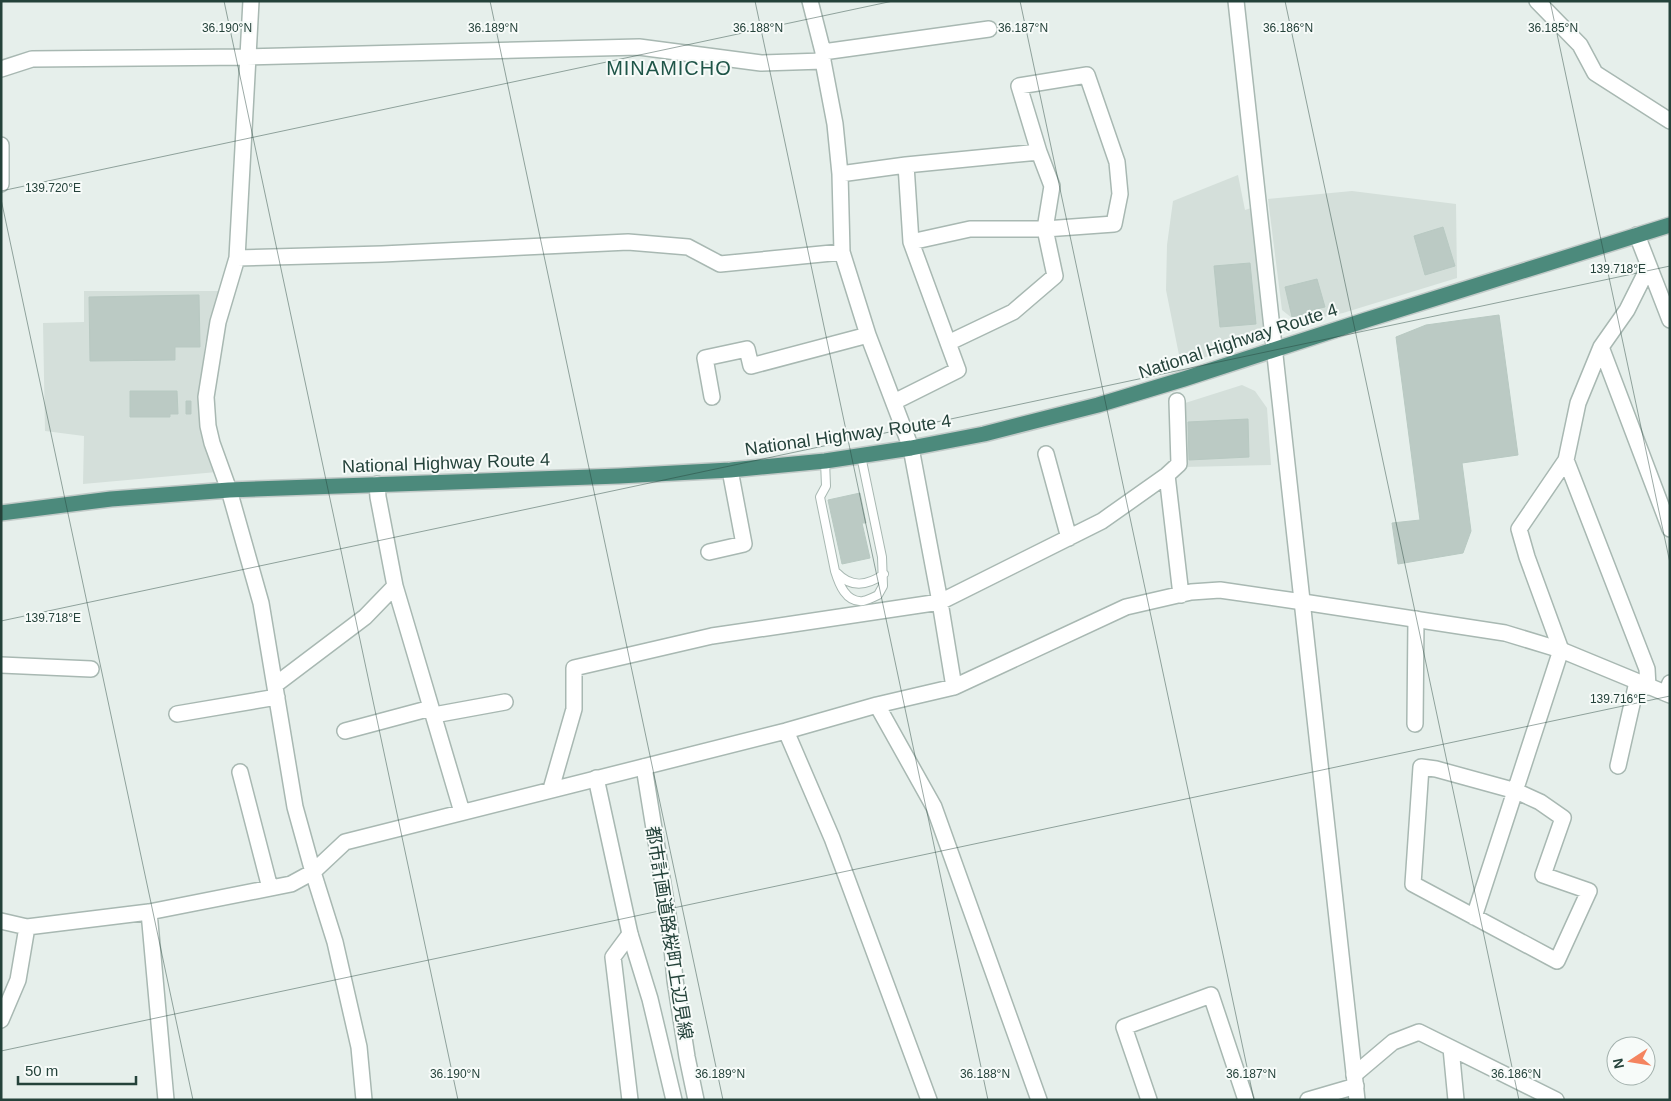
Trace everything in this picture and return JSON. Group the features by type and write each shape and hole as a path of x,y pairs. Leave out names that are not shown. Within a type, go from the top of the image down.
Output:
{"highway":[{"name":"National Highway Route 4","path":"1,513 111,500 229,490 619,476 730,470 825,461 911,448 984,434 1080,410 1184,379 1670,225"}],"street":[{"path":"251,1 237,258 218,322 206,396 208,426 229,490 261,603 295,807 335,942 359,1047 364,1100"},
{"path":"810,1 823,57 835,124 840,174 842,252 868,335 911,448 954,687"},
{"path":"1236,1 1356,1087"},
{"path":"1537,1 1580,44 1595,74 1670,121"},
{"path":"1,69 32,59 247,57 639,47 761,63 823,57 989,29"},
{"path":"911,242 970,229 1044,229 1114,224 1120,194 1117,162 1087,75 1019,86 1039,152 1052,186 1044,229 1054,276 1012,312 948,343"},
{"path":"1,146 1,184"},
{"path":"840,174 906,165 1039,152"},
{"path":"894,402 958,370 911,242 906,165"},
{"path":"1637,236 1670,320"},
{"path":"237,258 382,254 628,242 688,247 720,264 842,252"},
{"path":"1474,917 1561,650 1527,557 1519,529 1566,460 1578,403 1601,348 1627,310 1649,266"},
{"path":"712,397 705,358 747,349 751,366 868,335"},
{"path":"1601,348 1670,529"},
{"path":"551,789 574,709 574,668 712,636 940,602 1102,521 1168,475 1179,464 1177,401"},
{"path":"1046,454 1069,538"},
{"path":"1566,460 1647,669 1618,766"},
{"path":"709,552 744,544 730,470"},
{"path":"1168,475 1181,595"},
{"path":"377,484 396,586 462,812"},
{"path":"177,714 276,691 366,617 396,586"},
{"path":"1,921 27,928 149,912 291,884 313,872 345,842 551,789 786,732 877,705 954,687 1126,607 1181,595 1220,590 1505,633 1561,650 1643,685 1668,690"},
{"path":"1414,724 1416,619"},
{"path":"1,665 90,668"},
{"path":"345,731 433,712 505,702"},
{"path":"877,705 934,807 1039,1100"},
{"path":"786,732 832,838 929,1100"},
{"name":"都市計画道路桜町上辺見線","path":"644,767 670,926 675,980 687,1057 696,1100"},
{"path":"1422,767 1436,769 1516,791 1540,802 1563,818 1544,875 1589,891 1557,961 1413,884 1422,767"},
{"path":"240,772 270,888"},
{"name":"都市計画道路桜町上辺見線","path":"596,778 630,934 650,999 674,1100"},
{"path":"149,912 166,1100"},
{"path":"1,1020 18,980 27,928"},
{"path":"630,934 613,957 630,1100"},
{"path":"1149,1100 1124,1027 1211,995 1246,1100"},
{"path":"1308,1100 1356,1087 1393,1042 1419,1032 1537,1095 1556,1100"},
{"path":"1451,1048 1456,1100"}],"lane":[{"path":"825,461 826,486 820,496 835,571 838,582 844,592 851,599 862,601 878,595 883,586 884,574 861,456"},
{"path":"835,571 843,580 853,584 876,580 884,574"}],"shaded area":[{"path":"1238,175 1245,210 1251,208 1266,318 1263,329 1253,342 1181,365 1166,290 1167,245 1173,201"},
{"path":"1352,191 1456,204 1457,278 1343,313 1297,322 1282,310 1268,199"},
{"path":"84,291 222,291 205,343 200,390 217,472 83,484 84,436 45,431 43,323 84,322"},
{"path":"1242,385 1255,391 1267,408 1271,465 1184,467 1182,404"}],"building":[{"path":"1443,227 1455,266 1425,275 1414,236"},
{"path":"1250,263 1256,324 1220,327 1214,266"},
{"path":"1317,279 1325,307 1312,310 1313,314 1305,317 1303,314 1292,317 1285,287"},
{"path":"199,295 200,347 175,347 175,360 90,361 89,297"},
{"path":"1499,315 1518,455 1462,463 1471,531 1463,553 1398,564 1392,523 1420,520 1396,337 1426,325"},
{"path":"130,391 177,391 178,414 170,414 170,417 130,417"},
{"path":"186,401 191,401 191,414 186,414"},
{"path":"1248,419 1249,457 1189,460 1188,422"},
{"path":"860,493 866,523 862,523 870,558 842,564 828,500"}],"district":[{"name":"MINAMICHO","path":"669,68"}]}
